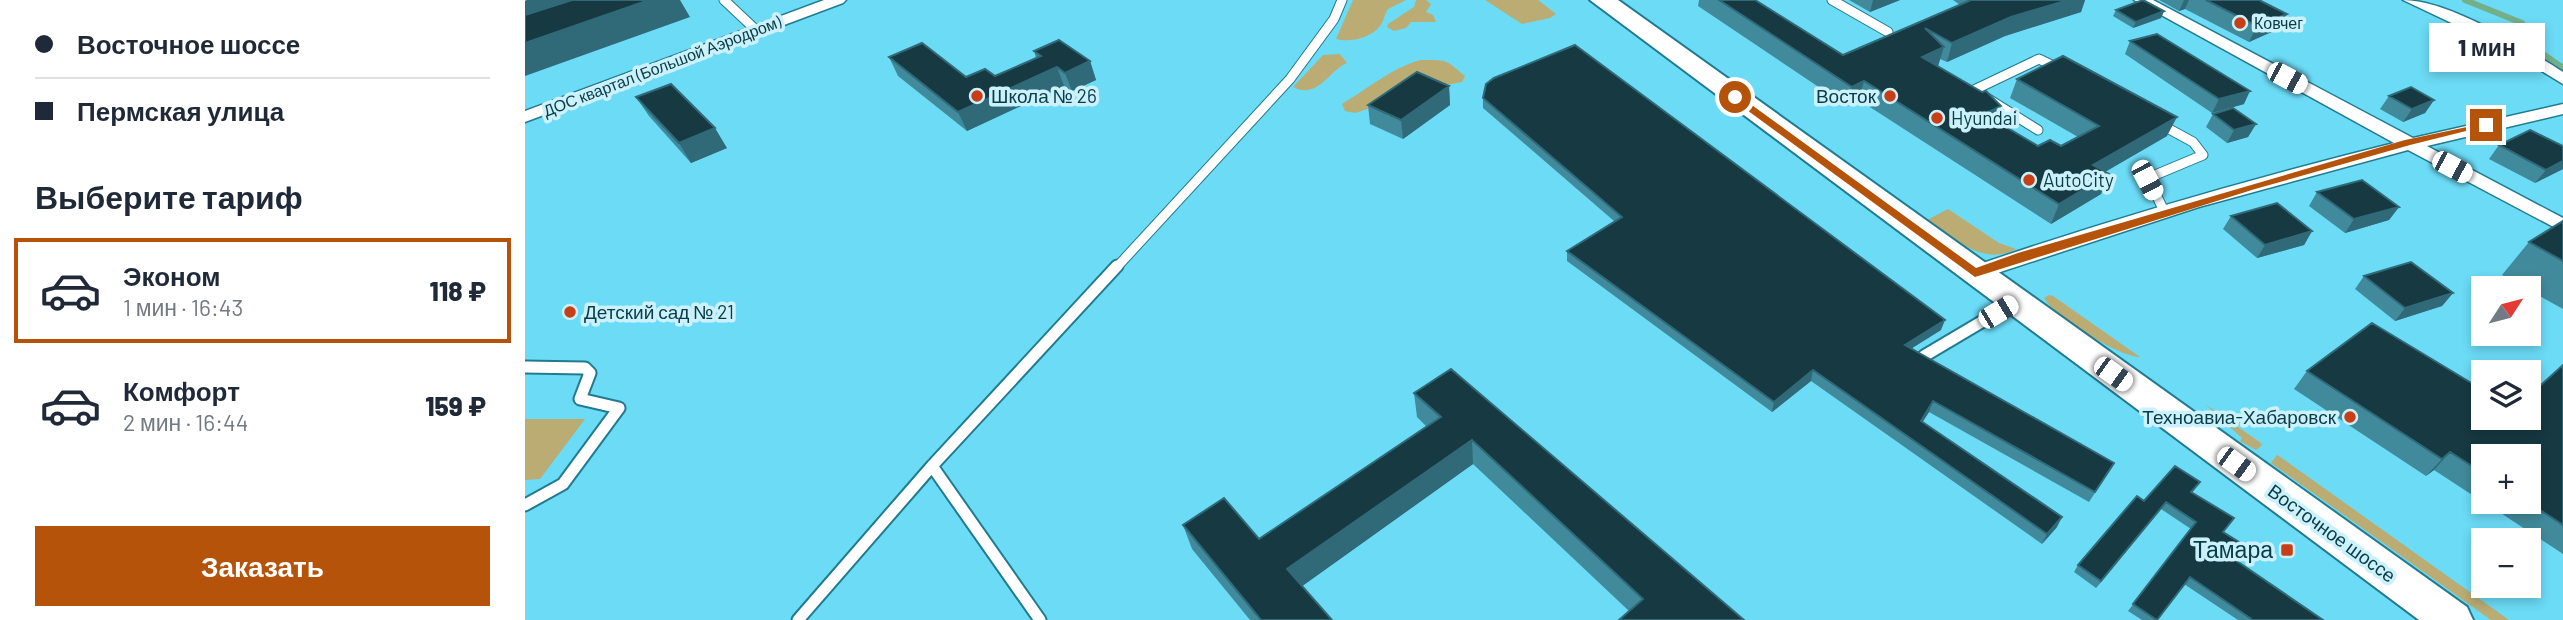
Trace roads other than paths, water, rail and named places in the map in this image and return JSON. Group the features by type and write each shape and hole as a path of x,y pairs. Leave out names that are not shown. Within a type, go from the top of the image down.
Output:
{"main road":[{"name":"Восточное шоссе","path":"1602,0 2452,620"}],"street":[{"name":"ДОС квартал (Большой Аэродром)","path":"525,117 838,0"},
{"path":"2142,0 2563,226"},
{"path":"2411,0 2508,44 2563,79"},
{"path":"1975,273 2165,213 2408,142 2563,108"}],"lane":[{"path":"724,0 757,31"},
{"path":"798,620 932,467 1290,79 1334,19 1342,0"},
{"path":"1832,0 1888,33"},
{"path":"2038,130 1975,90 2039,59 2066,73"},
{"path":"2147,117 2193,142 2203,155 2148,178 2165,213"},
{"path":"1924,356 2015,302"},
{"path":"525,367 585,368 590,373 580,399 587,404 612,404 619,408 563,484 525,505"},
{"path":"932,467 1040,620"}],"waterway":[{"path":"2465,0 2522,23 2536,49 2563,68"}],"place":[{"name":"Ковчег","path":"2240,23"},
{"name":"Школа № 26","path":"977,96"},
{"name":"Восток","path":"1890,96"},
{"name":"Hyundai","path":"1937,118"},
{"name":"AutoCity","path":"2029,180"},
{"name":"Детский сад № 21","path":"570,312"},
{"name":"Техноавиа-Хабаровск","path":"2350,417"},
{"name":"Тамара","path":"2287,550"}]}
